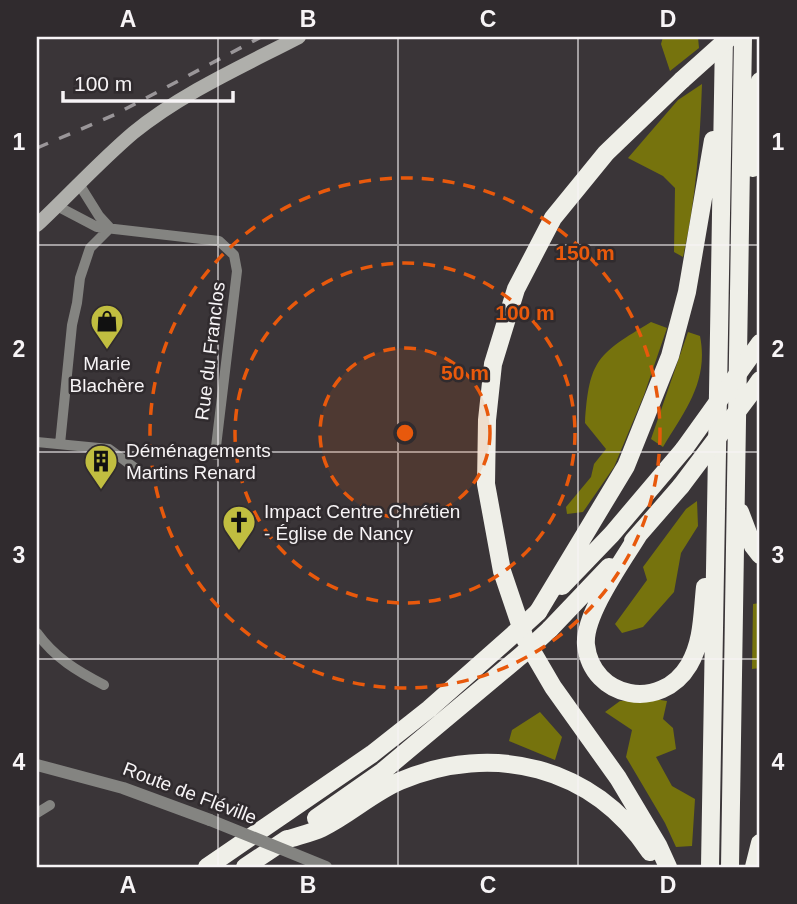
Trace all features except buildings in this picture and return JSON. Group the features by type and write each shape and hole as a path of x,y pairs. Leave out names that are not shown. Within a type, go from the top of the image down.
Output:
{"highway":[{"path":"710,867 724,37"},
{"path":"668,867 618,778 553,687 524,639 502,571 486,484 487,420 493,364 516,289 553,218 606,153 730,37"},
{"path":"730,867 743,37"},
{"path":"741,240 750,200 760,82"},
{"path":"538,612 626,466 670,356 687,292 723,85"},
{"path":"207,867 372,754 429,709 538,612 612,534 684,449 760,343"},
{"path":"245,867 383,771 550,629 681,486 757,386"},
{"path":"639,534 600,597 589,625 586,644 594,669 610,686 632,694 653,694 670,685 688,667 699,644 718,472"},
{"path":"737,502 748,533 760,555"},
{"path":"286,839 320,829 396,782 415,775 450,765 496,762 552,773 598,796 634,830 660,867"},
{"path":"754,867 760,843"}],"main road":[{"path":"37,226 134,132 210,83 299,37"}],"street":[{"path":"60,444 72,325 80,278 85,260 98,238 110,228 79,184"},
{"name":"Rue du Franclos","path":"57,206 88,223 110,228 219,241 234,255 237,271 215,455"},
{"path":"37,442 109,449 146,476"},
{"path":"37,633 47,648 73,669 104,685"},
{"name":"Route de Fléville","path":"37,765 123,788 326,867"},
{"path":"37,813 50,805"}],"shaded area":[{"path":"663,37 698,37 699,48 670,71 661,44"},
{"path":"702,84 697,170 683,257 674,252 675,188 663,176 628,158 678,100"},
{"path":"651,322 667,328 644,395 614,467 583,512 567,514 566,507 591,477 594,464 606,449 585,423 594,371 608,351"},
{"path":"688,332 700,336 702,352 698,381 687,408 663,447 651,439"},
{"path":"697,501 698,526 681,553 674,592 643,627 622,633 615,624 647,580 643,567 686,509"},
{"path":"760,603 760,668 752,669 753,604"},
{"path":"620,701 667,701 663,719 673,728 676,749 656,757 672,786 695,799 692,846 676,847 626,757 632,730 605,712"},
{"path":"540,712 562,737 555,760 509,741 512,730"}],"railway":[{"path":"37,148 116,114 261,37"}],"place":[{"name":"Marie Blachère","path":"107,351"},
{"name":"Déménagements Martins Renard","path":"101,491"},
{"name":"Impact Centre Chrétien - Église de Nancy","path":"239,552"}]}
